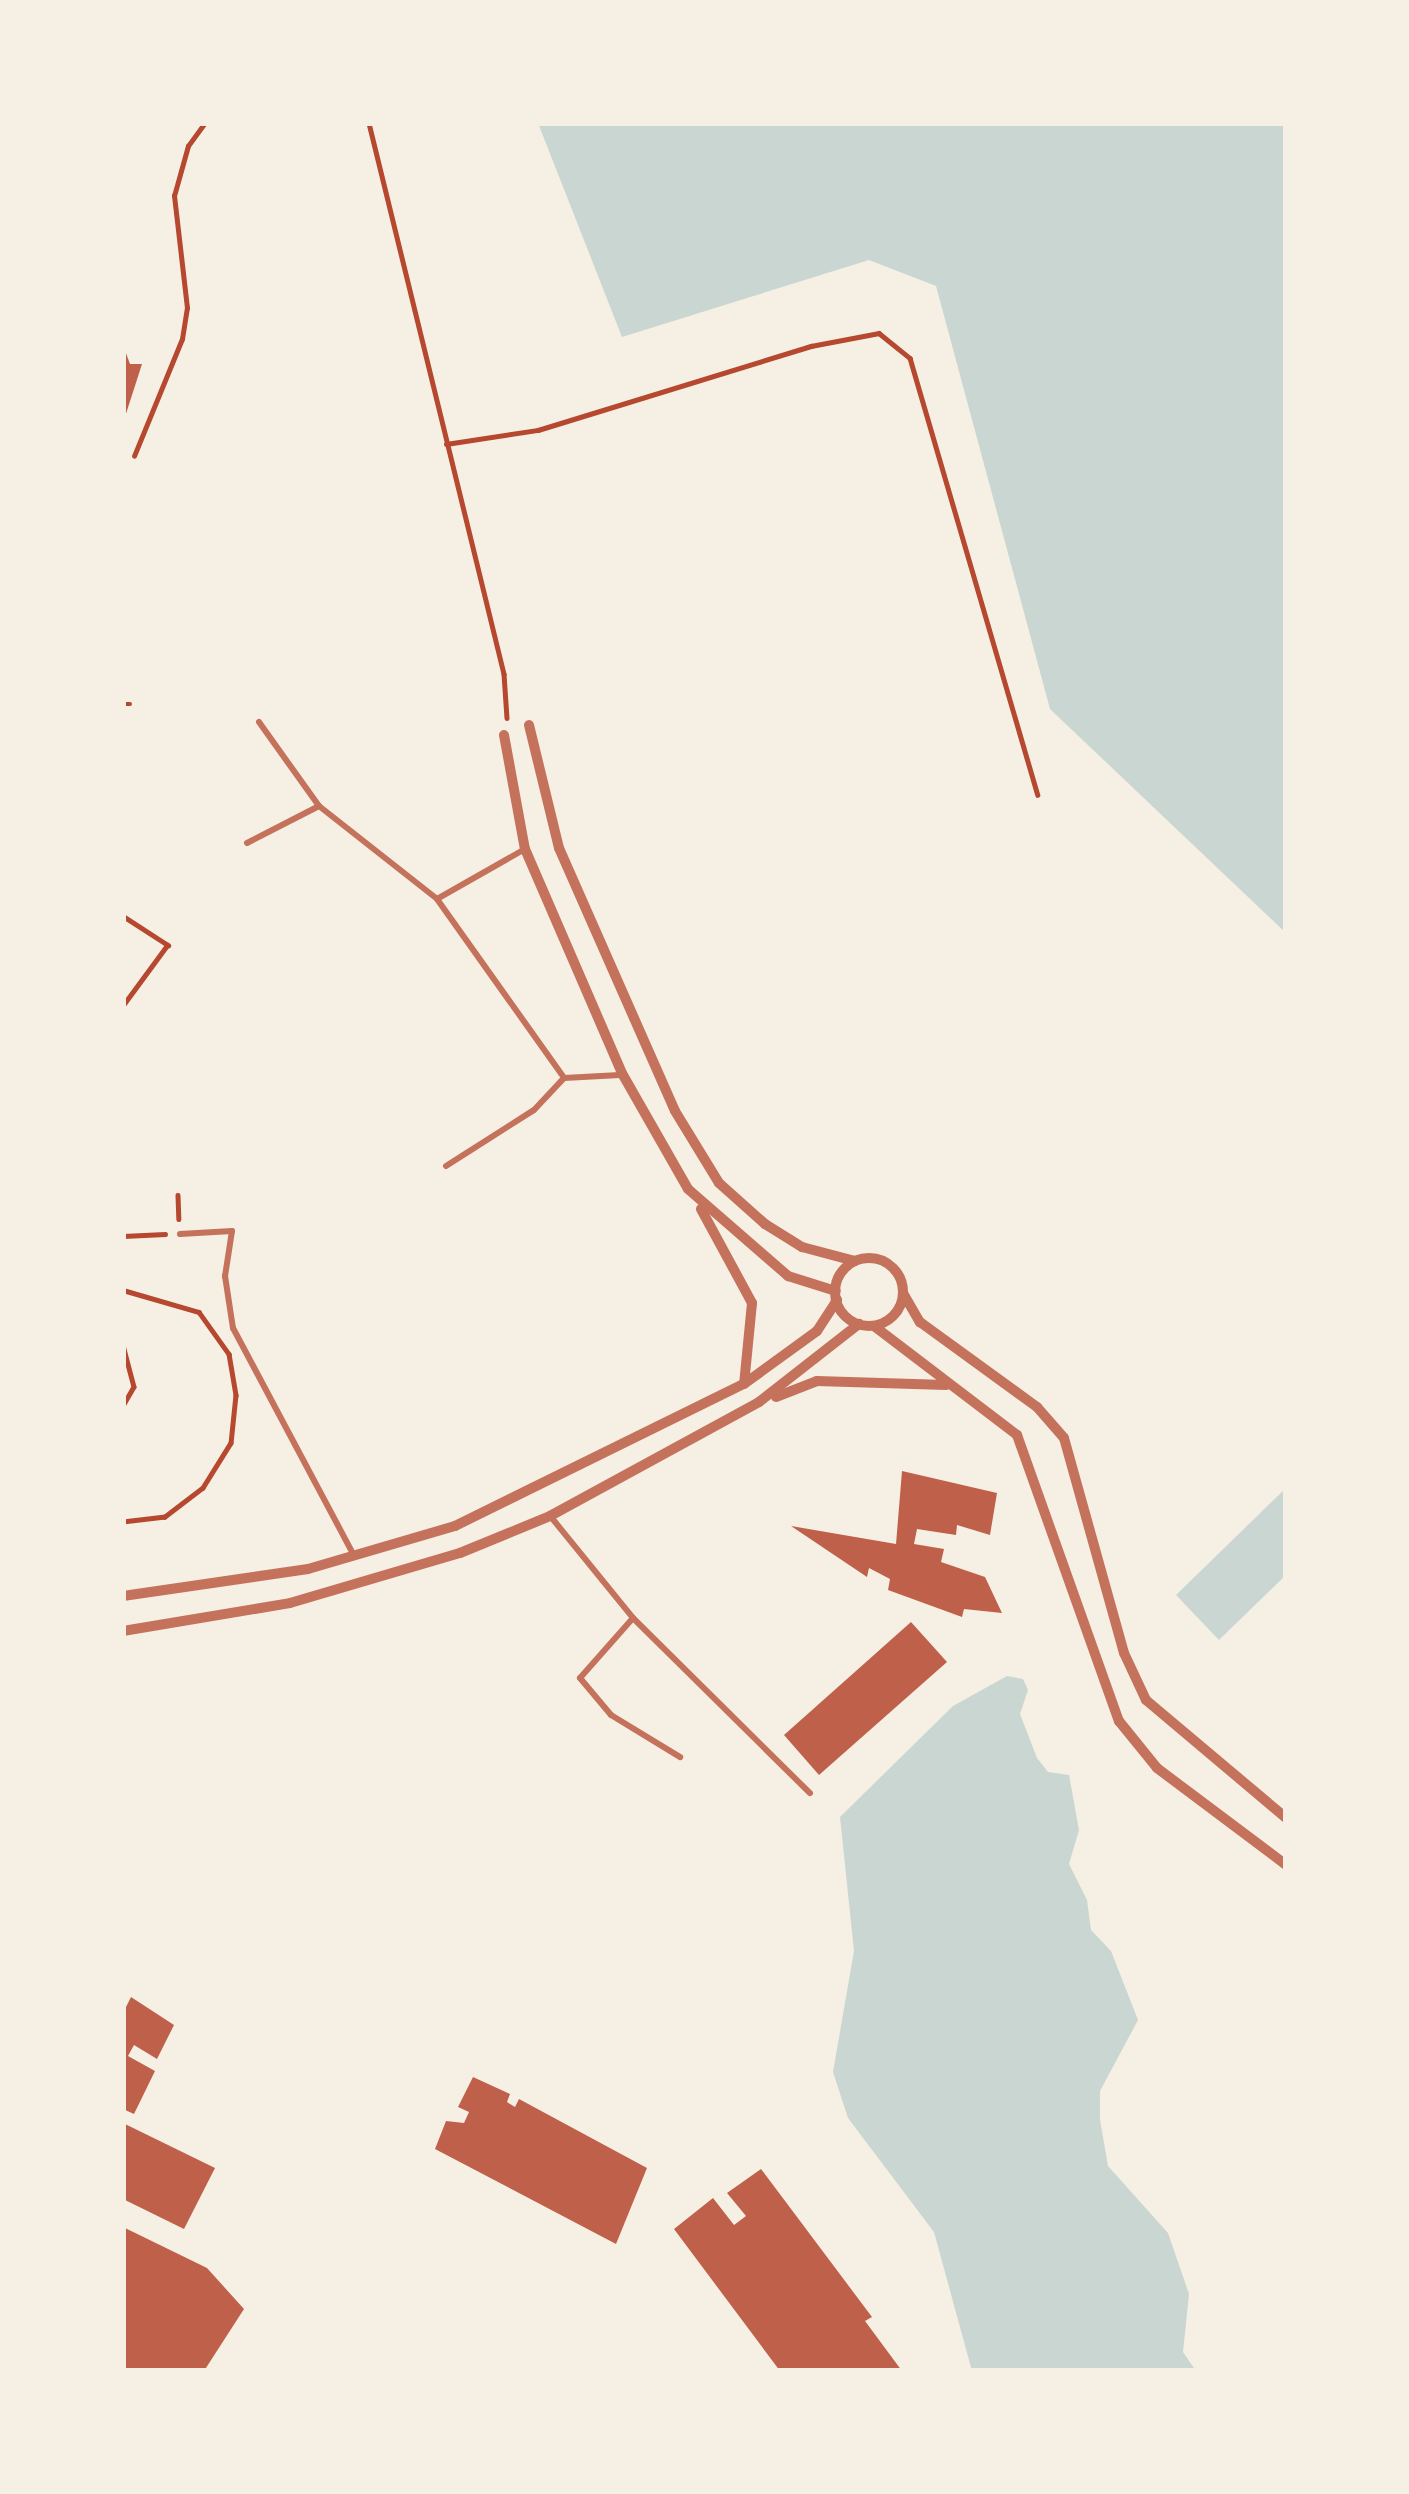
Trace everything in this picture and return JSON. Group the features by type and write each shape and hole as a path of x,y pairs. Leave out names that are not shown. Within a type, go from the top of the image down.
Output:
{"street":[{"path":"529,725 559,848 686,1129 719,1183 765,1224 802,1247 855,1261 885,1263 920,1322 1037,1407 1064,1438 1124,1653 1146,1700 1286,1818"},
{"path":"504,735 525,848 623,1075 752,1303 744,1384"},
{"path":"688,1189 788,1276 836,1295 859,1324 874,1326 1017,1435 1034,1466 1119,1720 1157,1768 1286,1865"},
{"path":"123,1596 354,1557 455,1526 594,1464 744,1384 817,1331 855,1261"},
{"path":"874,1326 892,1317 903,1293"},
{"path":"123,1631 290,1603 460,1553 550,1516 759,1402 859,1324"},
{"path":"759,1402 818,1382 950,1385"}],"lane":[{"path":"259,722 319,806 437,899 564,1078"},
{"path":"248,843 319,806"},
{"path":"437,899 525,848"},
{"path":"446,1166 534,1110 564,1078 623,1075"},
{"path":"180,1234 232,1231 225,1276 233,1328 354,1557"},
{"path":"550,1516 633,1618 810,1793"},
{"path":"633,1618 580,1678 611,1714 680,1756"}],"path":[{"path":"134,456 182,339 188,308 174,196 188,146 205,123"},
{"path":"369,123 509,697 504,735"},
{"path":"446,444 538,430 811,346 879,333 910,358 1038,795"},
{"path":"123,916 168,945 123,1006"},
{"path":"123,1236 180,1234 178,1195"},
{"path":"123,1290 200,1312 229,1354 236,1395 232,1443 203,1488 166,1517 123,1522"},
{"path":"123,1406 134,1388 125,1348"}],"shaded area":[{"path":"538,123 1286,123 1286,933 1050,709 936,286 869,260 622,337"},
{"path":"1286,1488 1286,1575 1219,1640 1176,1595"},
{"path":"1007,1676 1023,1679 1028,1690 1020,1714 1037,1758 1048,1772 1069,1775 1079,1830 1069,1864 1087,1900 1091,1930 1111,1951 1138,2020 1100,2091 1100,2120 1108,2166 1168,2233 1189,2294 1183,2352 1196,2371 972,2371 934,2232 848,2118 833,2072 854,1951 840,1817 953,1706"}],"building":[{"path":"123,345 130,364 142,364 124,420"},
{"path":"902,1471 997,1493 990,1535 957,1525 956,1535 917,1529 914,1544 944,1549 941,1562 985,1577 1002,1613 964,1609 962,1617 888,1590 890,1579 869,1568 867,1577 791,1526 896,1544"},
{"path":"911,1622 947,1662 819,1775 784,1735"},
{"path":"131,1997 174,2025 157,2059 134,2045 128,2056 155,2071 134,2114 123,2109 123,2013"},
{"path":"473,2077 510,2094 507,2102 515,2107 519,2099 647,2168 616,2244 435,2149 446,2121 464,2123 469,2112 458,2107"},
{"path":"123,2123 215,2168 184,2229 123,2199"},
{"path":"761,2169 872,2317 865,2321 902,2371 780,2371 674,2229 713,2198 734,2225 746,2216 727,2193"},
{"path":"123,2227 207,2268 244,2309 204,2371 123,2371"}]}
